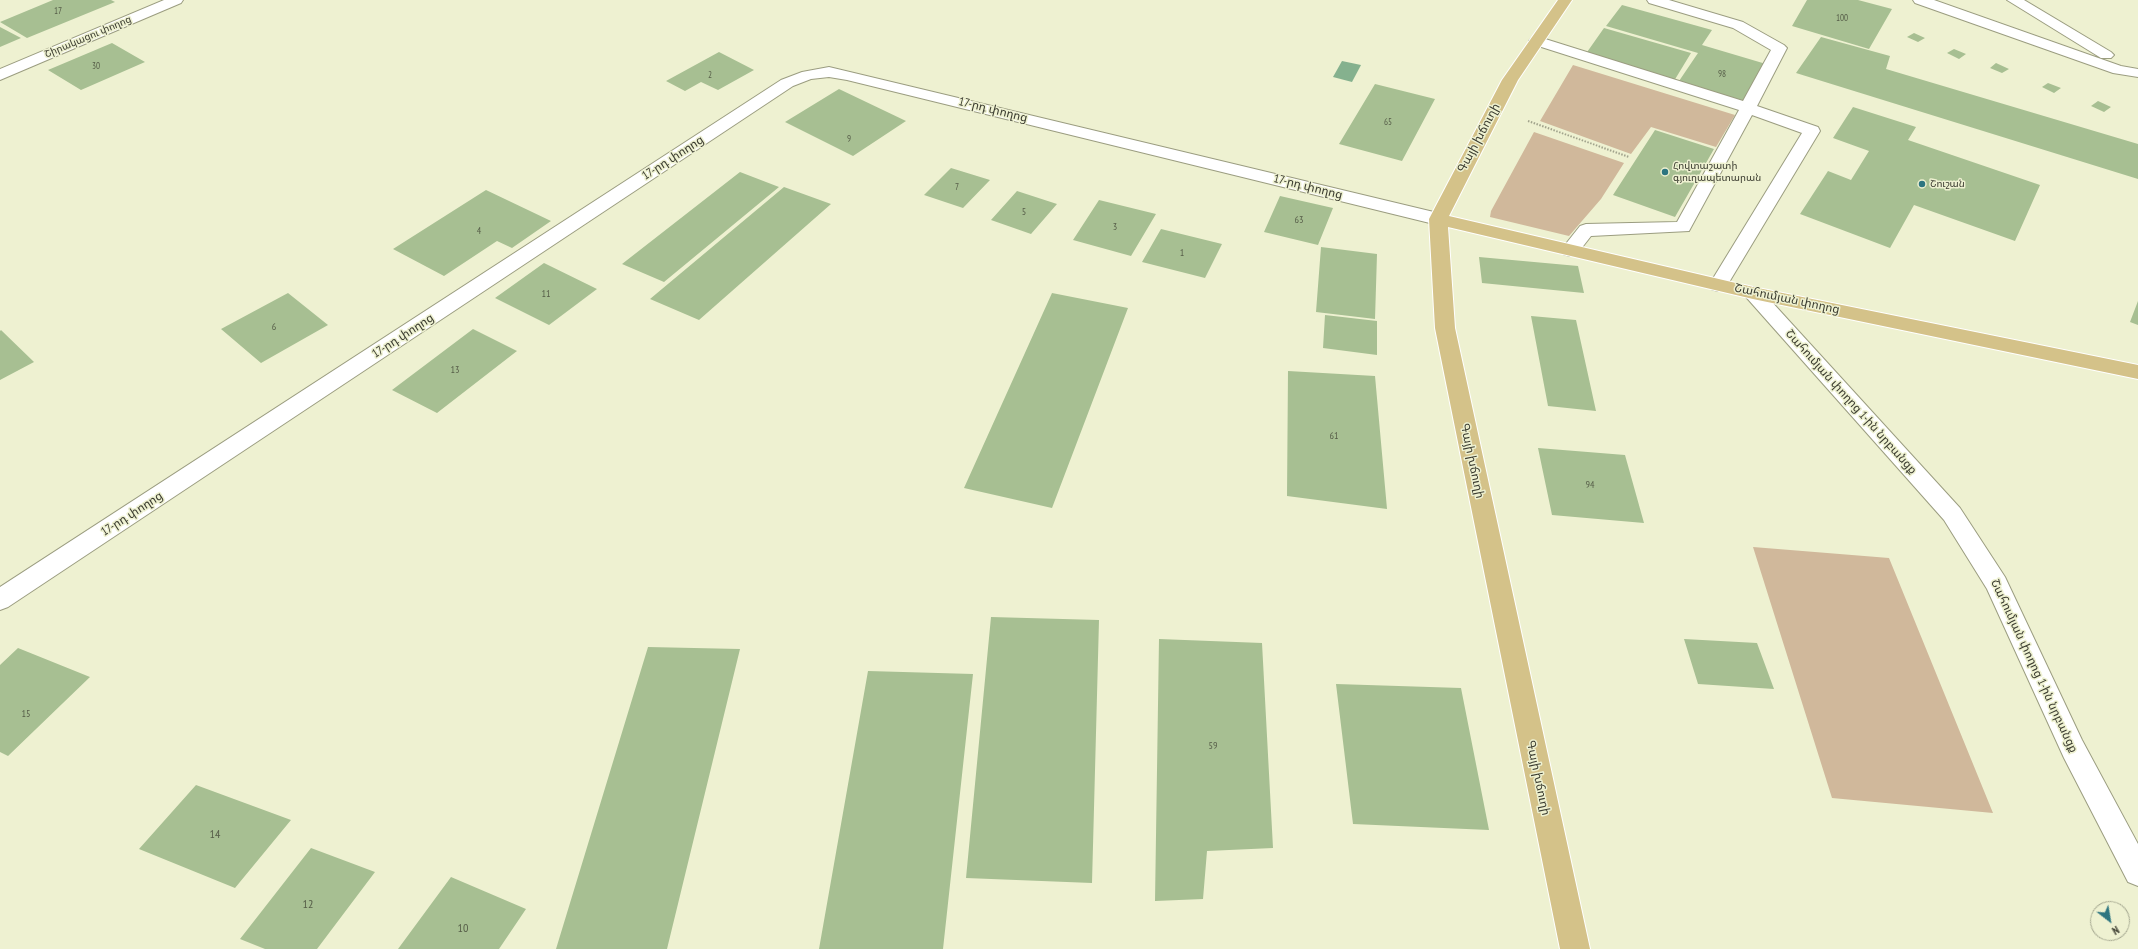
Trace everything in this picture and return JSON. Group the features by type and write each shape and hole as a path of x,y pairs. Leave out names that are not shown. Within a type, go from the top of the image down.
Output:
{"main road":[{"name":"Գայի խճուղի","path":"1565,0 1510,80 1438,219 1445,328 1575,949"},
{"name":"Շահումյան փողոց","path":"1438,219 1718,285 2138,372"}],"street":[{"name":"Շիրակացու փողոց","path":"0,75 176,0"},
{"path":"1570,250 1586,230 1683,227 1779,48 1738,25 1654,0"},
{"path":"1920,0 2118,70 2137,73"},
{"path":"2019,1 2057,27 2137,73"},
{"path":"1537,41 1748,108 1812,131 1718,285"},
{"name":"17-րդ փողոց","path":"0,600 787,83 808,75 829,72 847,75 1438,219"},
{"name":"Շահումյան փողոց 1-ին նրբանցք","path":"1753,292 1952,514 1997,584 2073,749 2138,872"}],"path":[{"path":"1528,121 1629,157"}],"shaded area":[{"path":"1342,61 1361,65 1352,82 1333,77"},
{"path":"1573,65 1735,115 1716,147 1651,127 1631,154 1540,121"},
{"path":"1534,132 1624,163 1601,199 1569,236 1490,217 1491,211"},
{"path":"1753,547 1889,558 1993,813 1832,798"}],"building":[{"path":"53,0 111,0 115,2 27,38 0,22"},
{"path":"1807,0 1858,0 1892,9 1869,49 1792,26"},
{"path":"1622,5 1712,30 1702,45 1766,64 1742,104 1677,84 1698,53 1606,26"},
{"path":"0,27 21,38 0,47"},
{"path":"1604,28 1691,53 1674,81 1585,55"},
{"path":"1914,33 1925,38 1918,42 1907,37"},
{"path":"1821,37 1890,56 1886,69 2138,144 2138,179 1796,73"},
{"path":"112,43 145,62 81,90 48,70"},
{"path":"1954,49 1966,54 1959,59 1947,53"},
{"path":"719,52 754,70 718,90 701,82 685,91 666,81"},
{"path":"1996,63 2009,69 2002,73 1990,68"},
{"path":"2048,83 2061,88 2054,93 2042,87"},
{"path":"1375,84 1435,99 1402,161 1339,144"},
{"path":"839,89 906,121 853,156 785,122"},
{"path":"2098,101 2111,107 2104,112 2091,106"},
{"path":"1853,107 1916,127 1908,140 2040,185 2015,241 1914,205 1890,248 1800,214 1828,171 1851,180 1869,151 1833,138"},
{"path":"1655,130 1714,149 1675,217 1613,195"},
{"path":"951,168 990,180 963,208 924,195"},
{"path":"740,172 779,187 664,282 622,264"},
{"path":"784,187 831,204 699,320 650,299"},
{"path":"486,190 551,221 512,248 497,241 444,276 393,249"},
{"path":"1017,191 1057,204 1031,234 991,220"},
{"path":"1280,196 1333,208 1318,245 1264,232"},
{"path":"1099,200 1156,214 1131,256 1073,240"},
{"path":"1161,229 1222,244 1205,278 1142,262"},
{"path":"1321,247 1377,254 1375,319 1316,312"},
{"path":"1479,257 1578,266 1584,293 1482,283"},
{"path":"544,263 597,289 549,325 495,298"},
{"path":"288,293 328,325 261,363 221,329"},
{"path":"1052,293 1128,308 1052,508 964,488"},
{"path":"2138,301 2138,325 2130,322"},
{"path":"1325,315 1377,321 1377,355 1323,348"},
{"path":"1531,316 1576,320 1596,411 1548,406"},
{"path":"473,329 517,351 437,413 392,390"},
{"path":"1,330 34,362 0,380 0,331"},
{"path":"1288,371 1375,376 1387,509 1287,496"},
{"path":"1538,448 1625,455 1644,523 1552,515"},
{"path":"991,617 1099,620 1092,883 966,878"},
{"path":"1159,639 1262,643 1273,848 1207,851 1203,899 1155,901"},
{"path":"1684,639 1757,643 1774,689 1698,684"},
{"path":"648,647 740,649 667,949 556,949"},
{"path":"18,648 90,677 8,756 0,752 0,665"},
{"path":"868,671 973,674 943,949 819,949"},
{"path":"1336,684 1461,688 1489,830 1353,824"},
{"path":"196,785 291,820 235,888 139,849"},
{"path":"311,848 375,872 317,949 265,949 240,939"},
{"path":"451,877 526,909 499,949 398,949"}],"place":[{"name":"Հովտաշատի գյուղապետարան","path":"1665,172"},
{"name":"Շուշան","path":"1922,184"}]}
